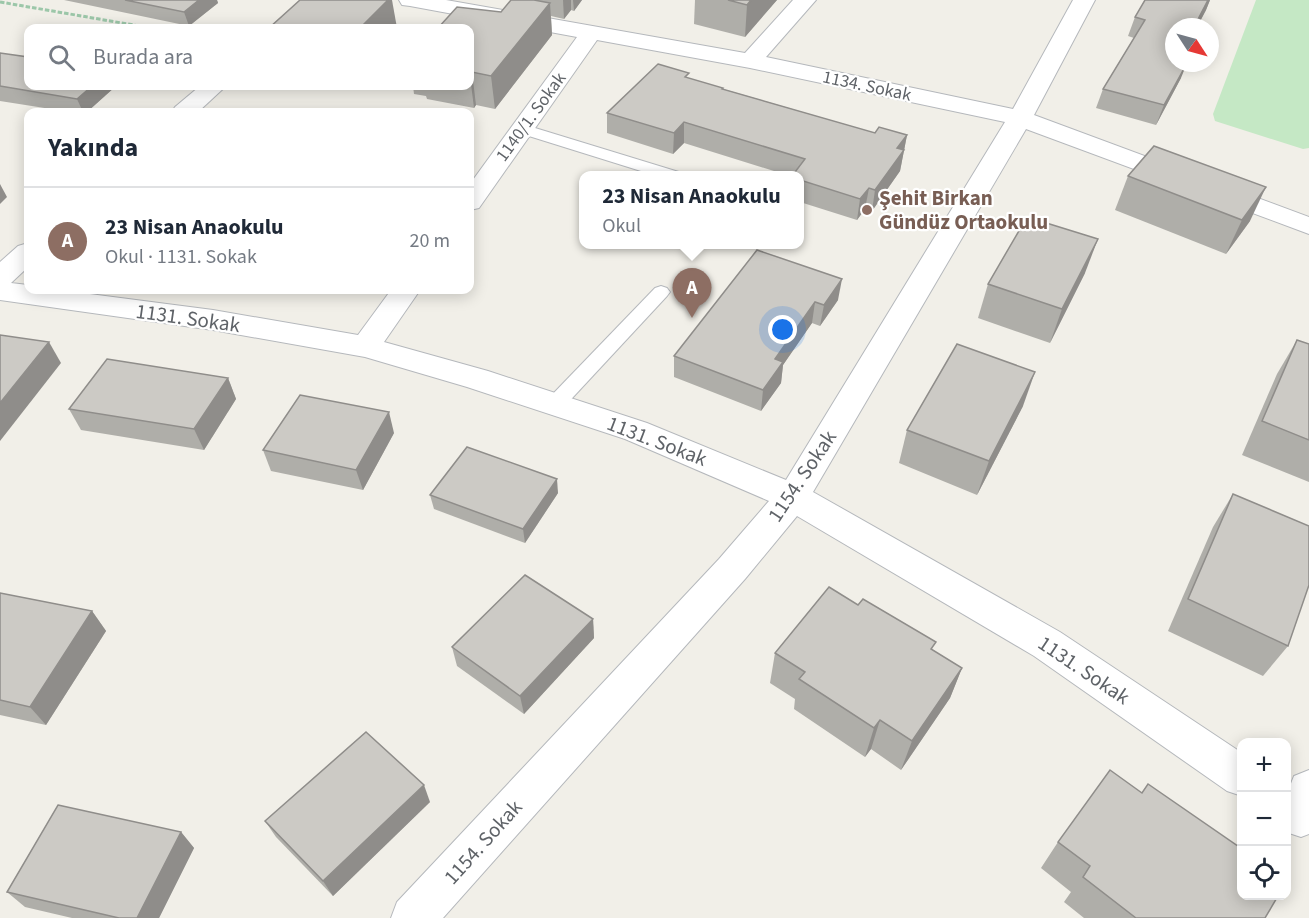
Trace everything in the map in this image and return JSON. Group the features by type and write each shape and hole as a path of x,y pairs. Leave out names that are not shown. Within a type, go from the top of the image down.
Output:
{"street":[{"name":"1134. Sokak","path":"410,0 750,61 1020,118 1309,226"},
{"path":"750,61 805,0"},
{"name":"1154. Sokak","path":"413,918 732,569 793,497 1020,118 1084,0"},
{"name":"1140/1. Sokak","path":"474,196 592,31"},
{"path":"189,108 209,90"},
{"path":"0,277 24,256"},
{"name":"1131. Sokak","path":"0,291 213,320 365,347 477,379 636,431 793,497 1047,644 1237,774"},
{"path":"365,347 403,294"}],"lane":[{"path":"522,129 660,171"},
{"path":"555,404 661,292"}],"path":[{"path":"0,2 128,24"}],"green space":[{"path":"1256,0 1309,0 1309,148 1303,149 1215,121 1213,114"}],"building":[{"path":"125,0 199,0 184,12"},
{"path":"300,0 388,0 364,24 273,24"},
{"path":"511,0 550,3 491,76 474,72 474,24 442,24 457,7 501,12"},
{"path":"728,0 751,0 747,5"},
{"path":"1145,0 1208,0 1199,18 1165,18 1165,72 1182,72 1164,105 1103,89 1145,20 1135,17"},
{"path":"0,53 24,56 24,90 87,90 77,99 0,86"},
{"path":"658,64 689,73 685,77 722,89 875,133 879,127 907,135 897,148 904,150 875,190 869,188 860,199 804,181 804,171 796,171 805,159 684,122 674,133 607,113"},
{"path":"1154,146 1266,187 1242,220 1128,176"},
{"path":"1027,217 1098,239 1062,309 988,284"},
{"path":"757,250 842,279 824,305 815,302 775,359 783,362 763,390 674,356"},
{"path":"0,335 49,342 0,403"},
{"path":"1297,340 1309,344 1309,440 1262,421"},
{"path":"957,344 1035,372 989,461 907,430"},
{"path":"107,359 228,378 194,429 69,409"},
{"path":"300,395 389,412 356,470 263,450"},
{"path":"467,447 557,479 523,529 430,495"},
{"path":"1233,494 1309,526 1309,585 1288,646 1188,599"},
{"path":"525,575 593,619 520,696 452,647"},
{"path":"829,587 858,605 863,599 936,642 931,649 962,668 912,741 880,720 874,728 799,679 805,672 775,653"},
{"path":"0,593 92,611 30,707 0,700"},
{"path":"366,732 424,785 323,881 265,821"},
{"path":"1110,770 1142,793 1148,784 1237,846 1237,900 1276,900 1265,918 1136,918 1083,877 1090,866 1058,842"},
{"path":"58,805 181,832 137,918 119,918 7,892"}],"place":[{"name":"Şehit Birkan Gündüz Ortaokulu","path":"867,210"},
{"name":"23 Nisan Anaokulu","path":"692,318"}]}
